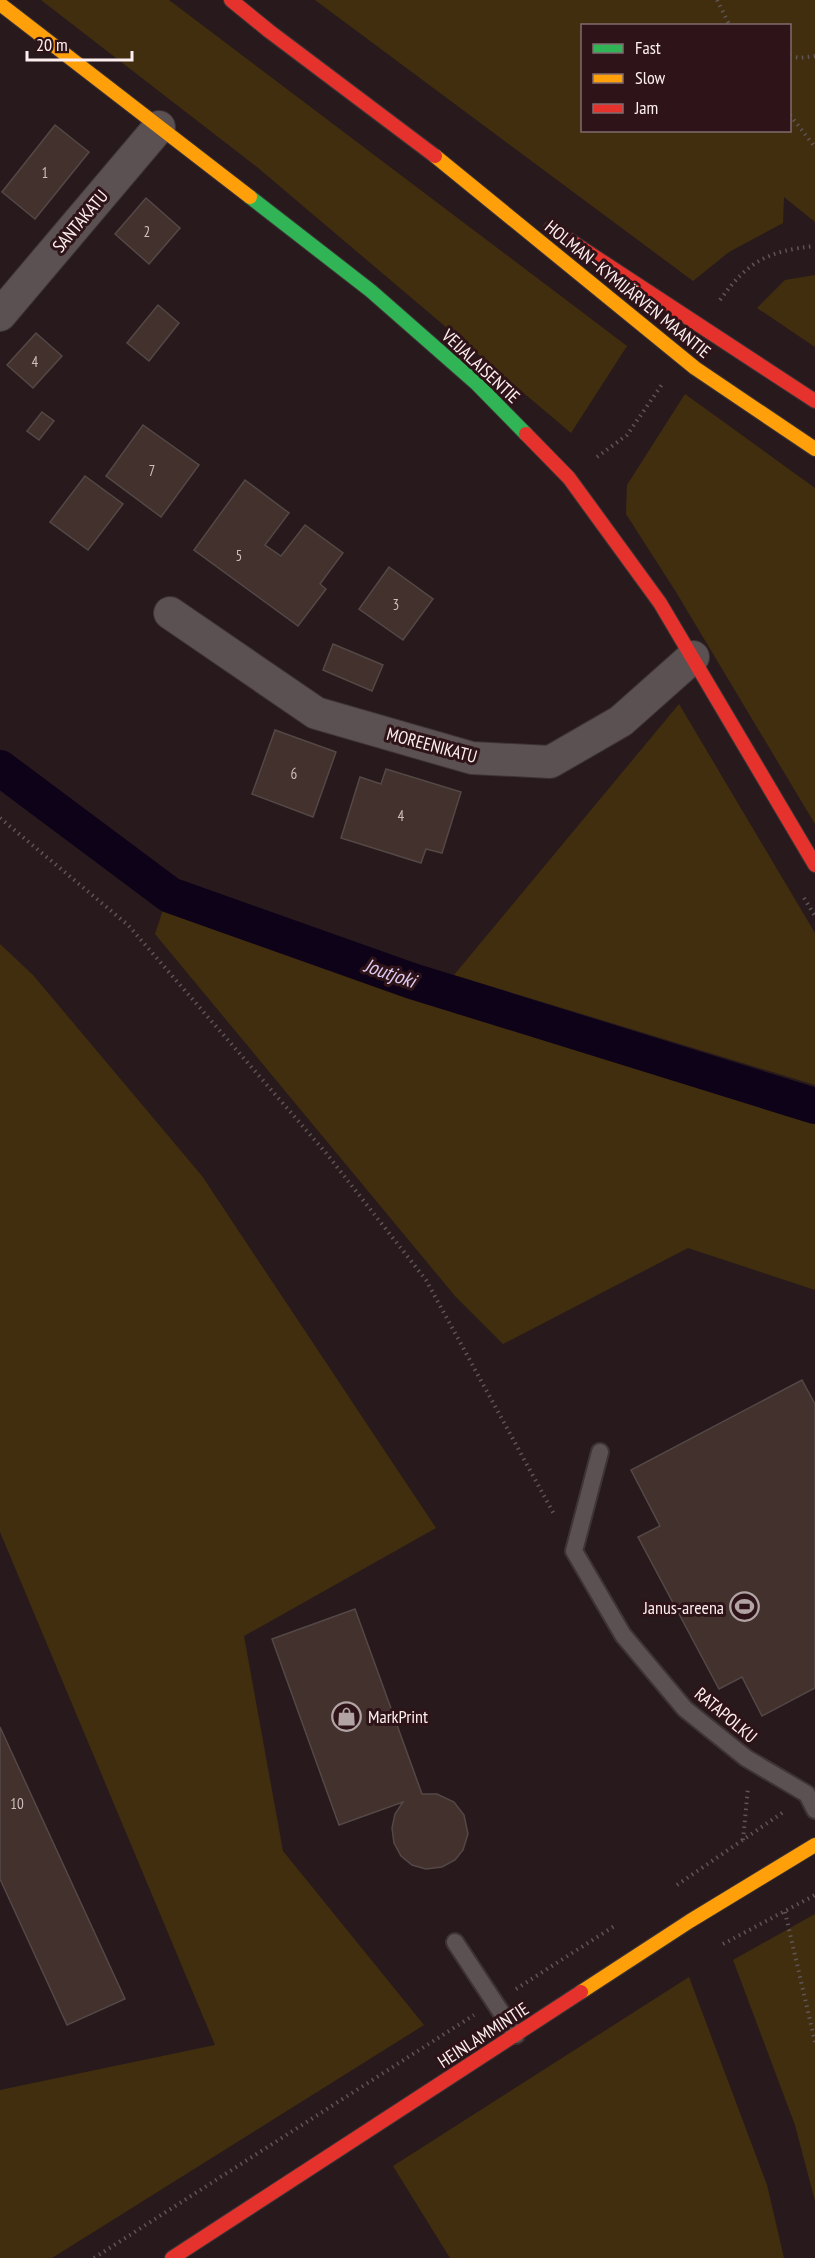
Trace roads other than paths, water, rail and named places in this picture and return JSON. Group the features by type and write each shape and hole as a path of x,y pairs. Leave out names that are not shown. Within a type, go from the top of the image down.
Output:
{"main road":[{"name":"HOLMAN–KYMIJÄRVEN MAANTIE","path":"231,0 426,148 695,368 815,449"},
{"name":"VEIJALAISENTIE","path":"0,4 371,291 477,384 569,478 660,603 815,865"},
{"name":"HOLMAN–KYMIJÄRVEN MAANTIE","path":"426,148 522,209"},
{"name":"HOLMAN–KYMIJÄRVEN MAANTIE","path":"541,222 815,401"},
{"name":"HEINLAMMINTIE","path":"172,2258 690,1921 815,1845"}],"street":[{"name":"SANTAKATU","path":"0,315 159,127"},
{"name":"MOREENIKATU","path":"170,613 316,712 472,758 550,762 621,721 693,657"}],"lane":[{"name":"RATAPOLKU","path":"600,1452 574,1551 623,1635 685,1709 746,1758 807,1794 815,1810"},
{"path":"455,1942 516,2035"}],"waterway":[{"name":"Joutjoki","path":"0,768 170,895 412,981 815,1106"}],"place":[{"name":"Janus-areena","path":"745,1607"},
{"name":"MarkPrint","path":"347,1716"}]}
